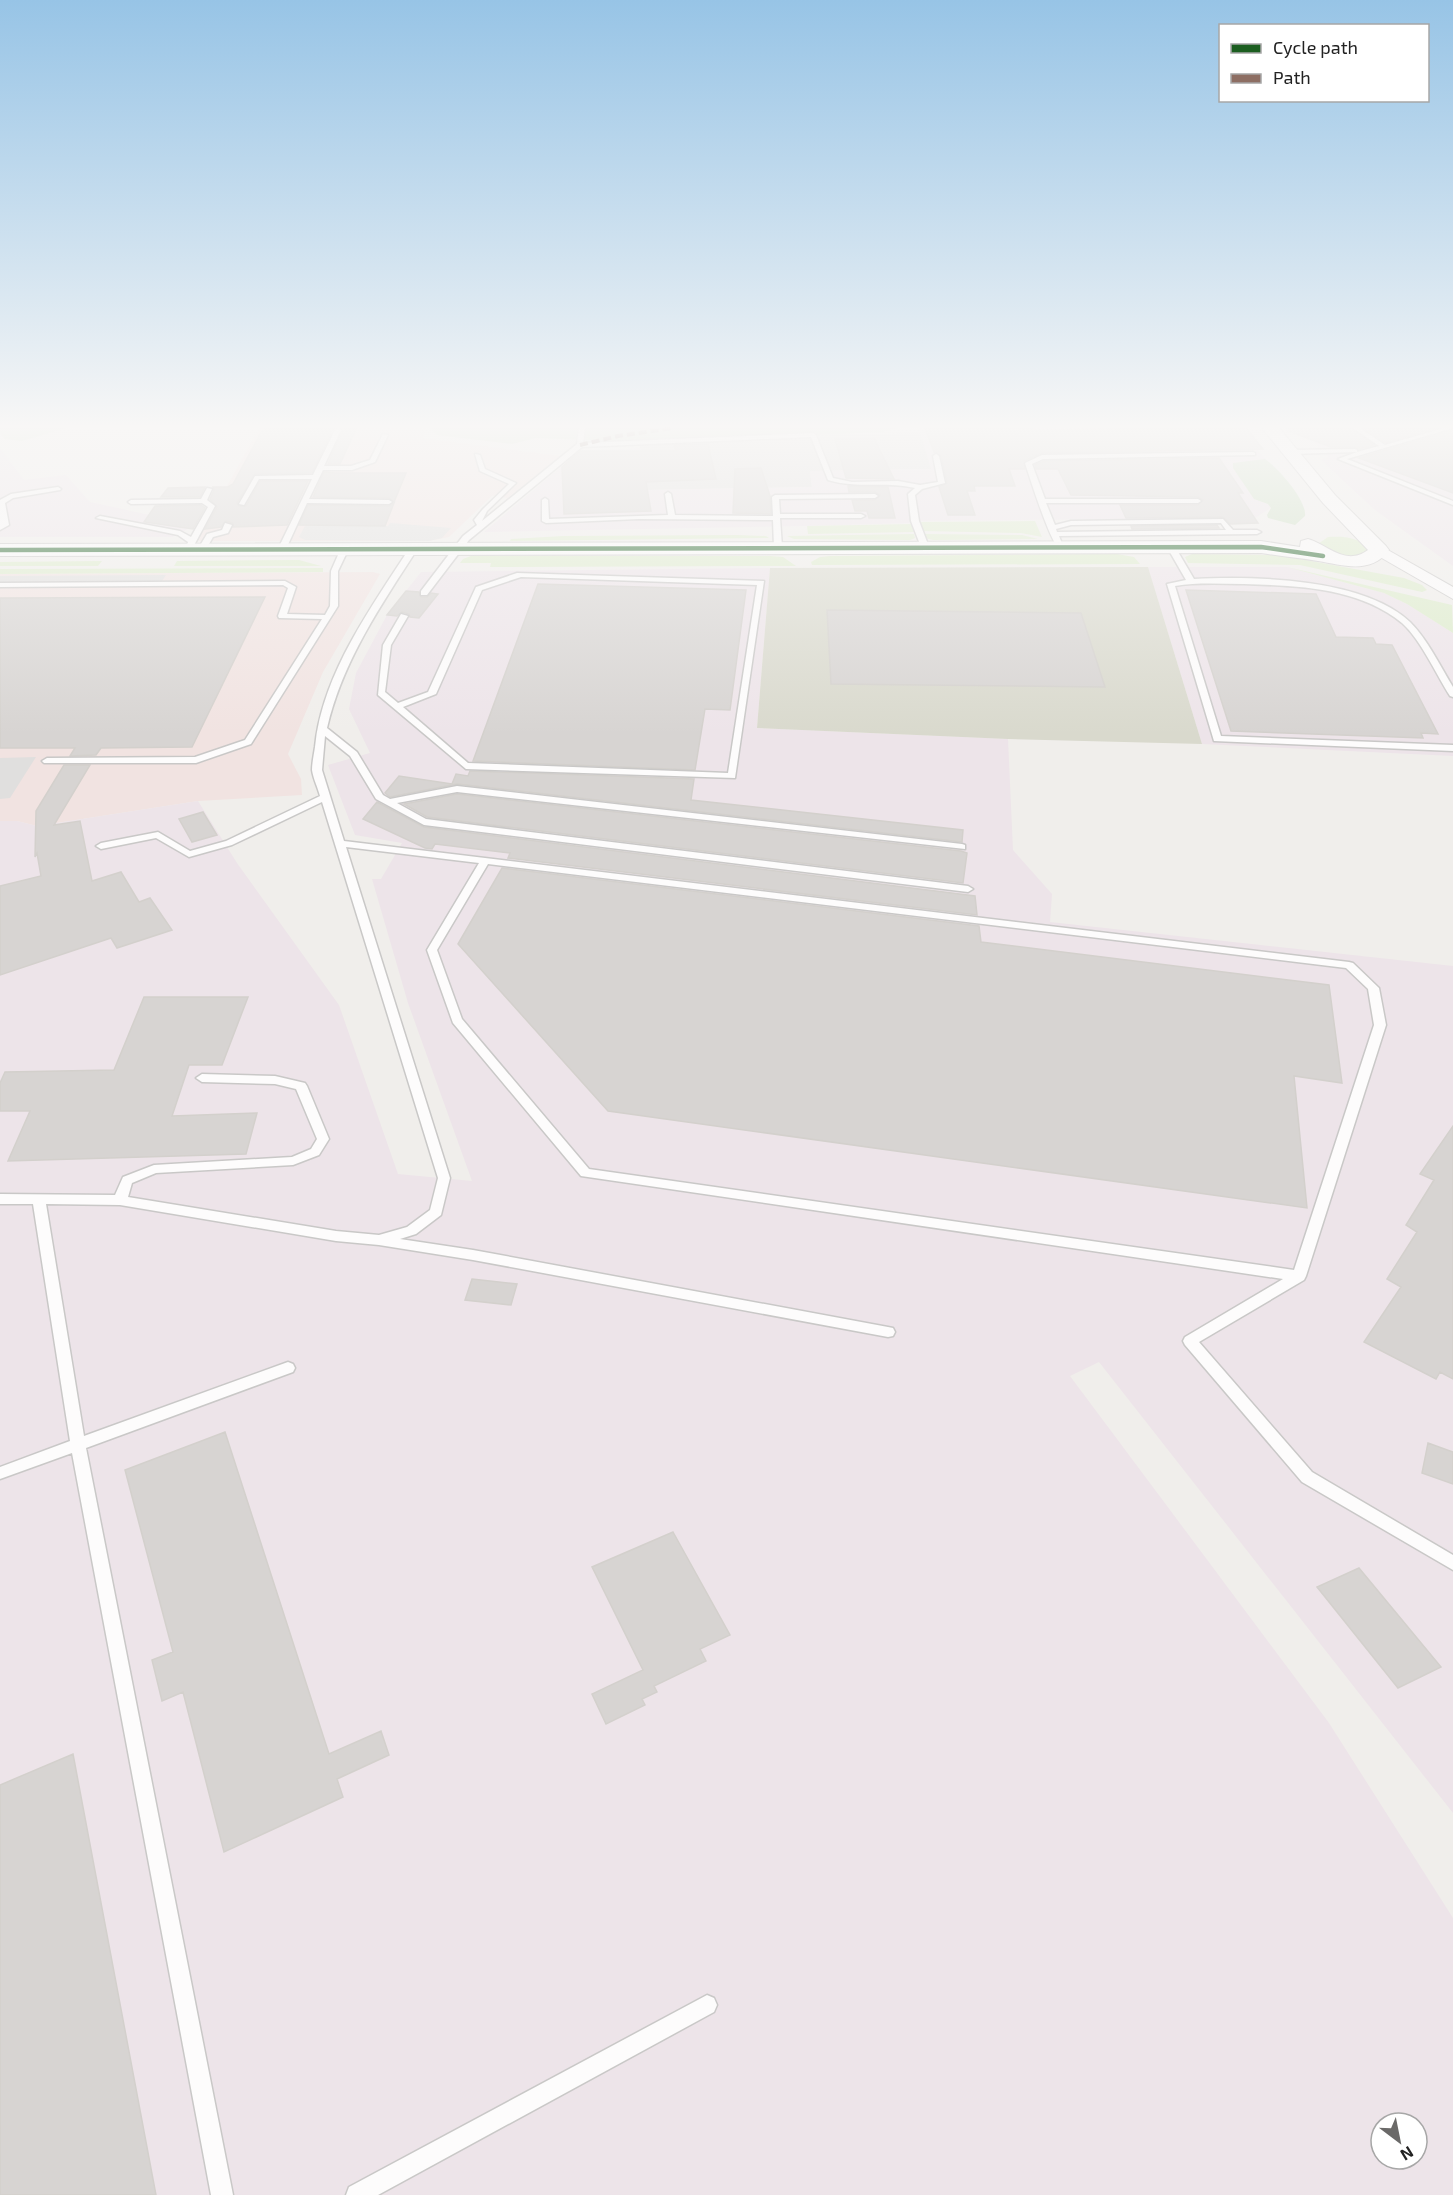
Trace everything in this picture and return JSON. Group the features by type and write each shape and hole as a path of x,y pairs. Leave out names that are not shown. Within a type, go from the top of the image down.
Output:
{"street":[{"path":"1357,530 1375,546 1377,555 1358,561"},
{"path":"1322,533 1307,543 1309,548 1323,556"},
{"path":"0,550 194,546 282,549 925,547 1055,536 1171,547 1322,533 1360,537 1453,594"},
{"path":"1259,539 1323,556 1400,569 1427,578"}],"lane":[{"path":"166,530 180,533 194,546"},
{"path":"194,546 201,530"},
{"path":"194,546 210,536 225,530"},
{"path":"282,549 291,530"},
{"path":"424,593 461,548 466,538 475,530"},
{"path":"777,530 778,547"},
{"path":"919,530 925,547"},
{"path":"1053,530 1055,536 1231,532 1259,539"},
{"path":"1171,547 1191,581"},
{"path":"47,761 196,760 248,742 334,606 332,582 334,566 345,548"},
{"path":"379,1240 411,1231 436,1212 444,1178 317,770 317,750 331,691 373,612 414,548"},
{"path":"397,706 432,694 479,589 520,575 761,583 732,776 466,766 381,693 387,645 404,616"},
{"path":"1453,694 1407,623 1378,606 1346,592 1302,583 1191,581 1171,584 1217,739 1453,748"},
{"path":"0,585 285,583 292,587 282,616 326,617"},
{"path":"322,729 354,754 379,797 424,822 968,889"},
{"path":"389,802 457,789 963,847"},
{"path":"101,846 158,835 189,854 229,843 326,797"},
{"path":"340,843 1349,965 1372,988 1380,1025 1299,1276 1190,1341 1307,1477 1453,1563"},
{"path":"484,861 432,950 457,1020 585,1173 1299,1276"},
{"path":"120,1200 127,1180 154,1169 293,1161 315,1152 323,1139 301,1086 275,1080 202,1078"},
{"path":"39,1199 78,1445 222,2195"},
{"path":"0,1200 120,1200 336,1236 379,1240 473,1255 888,1332"},
{"path":"0,1473 288,1368"},
{"path":"357,2195 707,2005"}],"shaded area":[{"path":"0,530 185,530 172,537 0,537"},
{"path":"203,530 456,530 449,537 429,541 199,541"},
{"path":"303,530 449,530 442,538 429,541 305,540 299,537"},
{"path":"486,530 568,530 484,532"},
{"path":"1403,530 1453,530 1453,566"},
{"path":"1148,567 1287,567 1384,593 1407,604 1453,633 1453,756 1202,744"},
{"path":"1148,567 1202,744 1008,739 757,728 770,568"},
{"path":"770,568 757,728 1008,739 1013,850 1052,894 1050,922 1453,966 1453,1813 1099,1362 1070,1376 1329,1723 1453,1918 1453,2195 0,2195 0,821 17,821 37,826 198,801 237,863 339,1005 398,1174 472,1181 408,1003 372,879 381,879 402,843 355,835 328,765 370,753 349,709 356,673 387,615 421,572"},
{"path":"373,572 380,574 323,672 288,754 301,779 302,795 198,801 37,826 17,821 0,821 0,574"},
{"path":"166,575 162,581 0,582 0,576"},
{"path":"36,757 10,798 0,799 0,758"}],"green space":[{"path":"808,530 914,532 808,534"},
{"path":"1039,530 1042,537 1021,533 923,531"},
{"path":"914,534 915,538 910,540 794,539 787,536"},
{"path":"924,534 1022,535 1038,539 933,540 925,538"},
{"path":"737,535 769,538 510,541 511,539 563,536"},
{"path":"1328,537 1350,538 1369,549 1356,555 1344,555 1318,544"},
{"path":"1117,554 1134,557 1140,564 812,565 811,562 820,557 830,556"},
{"path":"1192,554 1278,555 1404,578 1422,585 1427,590 1422,592 1300,565 1188,563 1185,557"},
{"path":"471,556 771,556 783,557 796,566 490,567 491,563 460,563"},
{"path":"299,560 321,566 174,566 177,561"},
{"path":"102,561 98,566 0,566 0,562"},
{"path":"1287,567 1452,605 1453,633 1407,604 1384,593"},
{"path":"323,568 323,572 0,574 0,569"}],"building":[{"path":"538,584 746,590 730,710 705,709 695,770 473,761"},
{"path":"1186,590 1316,594 1336,637 1373,638 1376,644 1392,645 1438,734 1421,733 1423,738 1231,731"},
{"path":"406,591 419,592 421,597 427,597 431,593 438,594 419,618 410,617 409,614 402,612 397,616 387,615"},
{"path":"265,597 192,747 101,748 96,755 70,756 75,748 0,748 0,598"},
{"path":"827,610 1081,613 1105,687 831,684"},
{"path":"64,765 90,765 54,825 80,821 92,881 121,872 139,902 150,898 172,930 117,948 111,938 0,975 0,886 41,876 37,853 35,857 36,811"},
{"path":"470,771 694,779 691,800 963,830 962,842 457,784 390,797 385,793 399,776 452,784 456,774 468,776"},
{"path":"457,794 961,851 967,853 963,883 427,817 404,804"},
{"path":"377,802 424,827 975,896 977,915 508,858 510,853 435,844 432,849 425,848 363,819"},
{"path":"203,812 217,835 192,842 179,819"},
{"path":"502,868 979,926 981,942 1329,985 1342,1083 1294,1076 1307,1208 608,1111 458,944"},
{"path":"144,997 248,997 222,1065 189,1065 172,1116 257,1113 246,1154 8,1161 30,1111 0,1111 0,1083 5,1072 114,1070"},
{"path":"1453,1126 1453,1379 1440,1372 1436,1379 1364,1342 1401,1287 1387,1279 1417,1232 1406,1225 1434,1180 1420,1174"},
{"path":"472,1279 517,1284 511,1305 465,1300"},
{"path":"225,1432 329,1754 381,1731 389,1755 337,1779 343,1797 224,1852 183,1692 162,1701 152,1660 173,1652 125,1470"},
{"path":"1428,1443 1453,1452 1453,1484 1422,1473"},
{"path":"673,1532 730,1635 700,1649 706,1661 654,1686 657,1692 642,1699 645,1705 606,1724 592,1694 643,1670 592,1567"},
{"path":"1359,1568 1441,1667 1398,1688 1317,1587"},
{"path":"73,1754 156,2195 0,2195 0,1785"}],"cycle path":[{"path":"0,550 1261,547 1323,556"}]}
